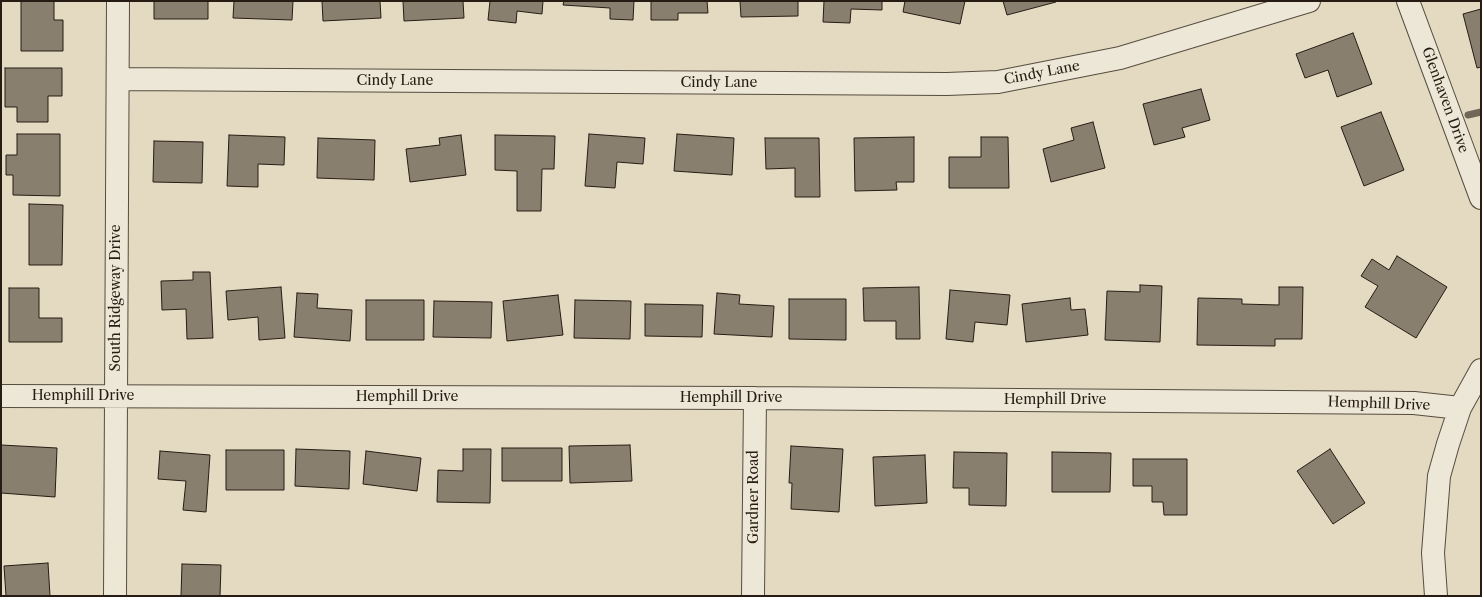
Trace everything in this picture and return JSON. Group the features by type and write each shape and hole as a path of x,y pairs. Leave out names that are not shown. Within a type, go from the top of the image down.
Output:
{"street":[{"name":"South Ridgeway Drive","path":"115,596 118,1"},
{"name":"Cindy Lane","path":"118,79 939,84 998,82 1120,58 1309,1"},
{"name":"Glenhaven Drive","path":"1408,1 1481,198"},
{"path":"1436,596 1433,553 1438,476 1460,408 1481,370"},
{"name":"Hemphill Drive","path":"1,396 755,398 1414,402 1460,408"},
{"name":"Gardner Road","path":"753,596 755,398"}],"building":[{"path":"21,1 54,1 54,20 63,20 63,51 21,51"},
{"path":"154,1 208,1 208,19 154,19"},
{"path":"234,1 293,1 292,20 233,18"},
{"path":"322,1 380,1 381,18 323,21"},
{"path":"403,1 463,1 464,18 404,21"},
{"path":"490,1 543,1 542,14 517,11 516,23 488,20"},
{"path":"564,1 634,1 633,20 610,19 610,8 563,5"},
{"path":"651,1 707,1 708,13 678,13 678,20 651,20"},
{"path":"740,1 798,1 798,16 741,17"},
{"path":"824,1 882,1 882,10 851,9 850,23 823,22"},
{"path":"905,1 965,1 960,24 903,12"},
{"path":"1003,1 1055,1 1056,2 1007,15"},
{"path":"1481,9 1481,67 1477,68 1463,14"},
{"path":"1353,33 1372,84 1337,97 1328,70 1305,78 1296,54"},
{"path":"5,68 62,68 62,96 48,96 48,122 17,122 17,107 5,107"},
{"path":"1201,89 1210,120 1182,128 1185,137 1154,145 1143,104"},
{"path":"1381,112 1404,170 1364,186 1341,127"},
{"path":"1093,122 1105,168 1051,182 1043,149 1074,140 1071,128"},
{"path":"17,134 60,134 60,196 13,195 13,175 6,175 6,155 17,155"},
{"path":"589,134 645,138 643,164 617,162 615,188 585,186"},
{"path":"677,134 734,138 732,175 674,171"},
{"path":"229,135 285,137 284,165 258,164 258,187 227,186"},
{"path":"461,135 466,175 410,182 406,149 440,145 439,138"},
{"path":"495,135 555,136 554,169 542,169 541,211 517,211 517,171 495,170"},
{"path":"914,137 914,182 896,182 897,190 855,191 854,138"},
{"path":"981,137 1008,137 1009,188 949,188 949,157 981,157"},
{"path":"318,138 375,140 374,180 317,178"},
{"path":"765,138 819,138 820,197 795,197 795,168 766,169"},
{"path":"154,141 203,142 202,183 153,182"},
{"path":"29,204 63,205 62,265 29,265"},
{"path":"1397,256 1447,287 1416,338 1365,307 1378,286 1361,276 1372,259 1389,270"},
{"path":"193,272 210,272 213,338 187,339 186,309 162,310 161,281 193,280"},
{"path":"1140,285 1162,286 1160,342 1105,340 1107,291 1140,292"},
{"path":"281,287 285,338 259,340 258,317 228,320 226,291"},
{"path":"919,287 920,339 896,339 896,321 864,321 863,288"},
{"path":"1279,287 1303,287 1302,339 1275,339 1275,346 1197,345 1198,298 1242,299 1242,304 1279,305"},
{"path":"9,288 39,288 39,318 62,318 62,342 9,342"},
{"path":"950,290 1010,295 1007,325 975,322 973,342 946,339"},
{"path":"297,293 318,294 317,308 352,310 350,341 294,337"},
{"path":"717,293 740,295 739,304 774,306 772,337 714,334"},
{"path":"558,295 563,335 507,341 503,301"},
{"path":"1070,298 1071,310 1085,309 1088,335 1026,342 1022,304"},
{"path":"789,299 846,299 846,340 789,339"},
{"path":"366,300 424,300 424,340 366,340"},
{"path":"575,300 631,301 630,339 574,338"},
{"path":"434,301 492,302 491,338 433,337"},
{"path":"645,304 703,305 702,337 645,336"},
{"path":"1,445 57,448 55,497 1,493"},
{"path":"630,445 632,481 570,483 569,446"},
{"path":"791,446 843,449 839,512 791,509 792,483 789,483"},
{"path":"502,448 562,448 562,481 502,481"},
{"path":"296,449 350,451 349,489 295,486"},
{"path":"463,449 491,449 490,503 437,502 438,470 463,471"},
{"path":"1330,449 1365,503 1333,524 1297,471"},
{"path":"226,450 284,450 284,490 226,490"},
{"path":"160,451 210,455 206,512 183,510 186,481 158,479"},
{"path":"366,451 421,458 417,491 363,484"},
{"path":"954,452 1007,453 1006,506 969,505 969,488 953,488"},
{"path":"1052,452 1111,453 1110,492 1052,492"},
{"path":"925,455 927,503 875,506 873,457"},
{"path":"1133,459 1187,459 1187,515 1164,515 1163,502 1152,502 1152,486 1133,486"},
{"path":"48,563 50,596 6,596 4,566"},
{"path":"182,564 221,565 220,596 181,596"}],"waterway":[{"path":"1468,115 1481,112"}]}
